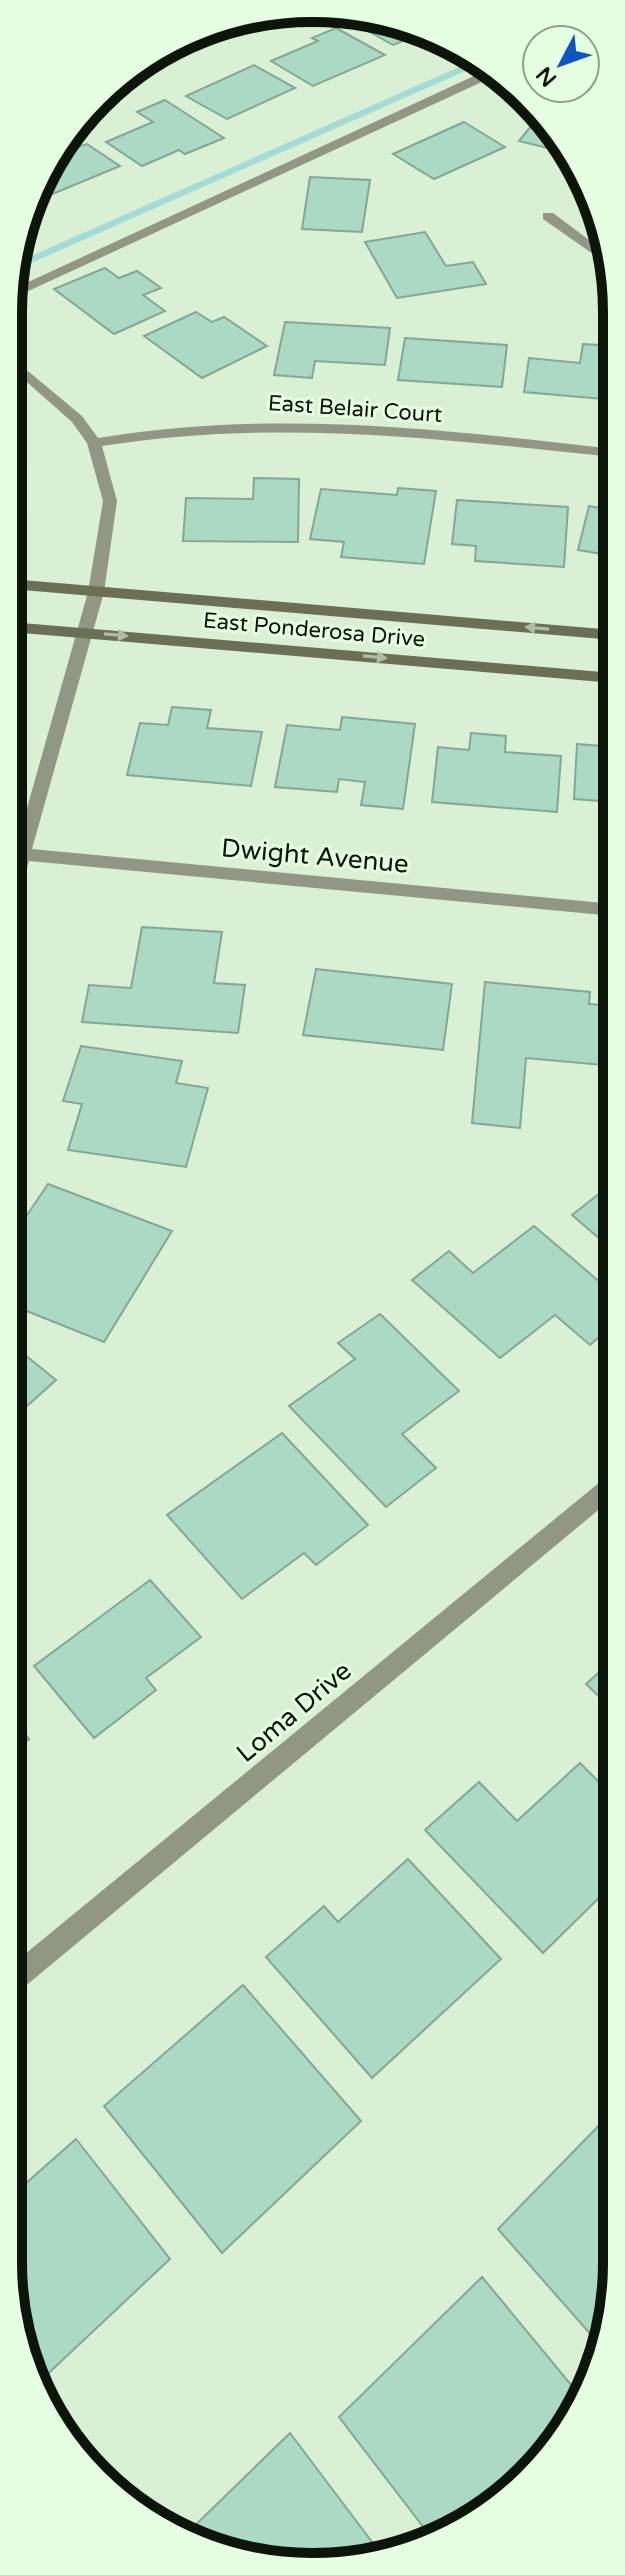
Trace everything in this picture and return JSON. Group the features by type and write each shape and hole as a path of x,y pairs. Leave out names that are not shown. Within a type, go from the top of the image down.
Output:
{"main road":[{"name":"East Ponderosa Drive","path":"22,585 603,634"},
{"name":"East Ponderosa Drive","path":"22,628 603,677"}],"street":[{"path":"23,289 482,77"},
{"path":"548,216 596,252"},
{"path":"22,370 61,402 94,443 110,501 96,592 22,838"},
{"name":"East Belair Court","path":"94,443 152,431 194,427 308,424 603,452"},
{"name":"Dwight Avenue","path":"22,854 603,909"},
{"name":"Loma Drive","path":"22,1972 603,1493"}],"building":[{"path":"359,26 409,38 393,45"},
{"path":"336,28 385,55 313,86 271,61 318,41 312,38"},
{"path":"254,65 295,88 227,119 186,96"},
{"path":"165,100 224,138 185,154 179,150 142,166 106,142 153,122 137,112"},
{"path":"464,122 505,147 434,179 393,154"},
{"path":"533,124 553,149 519,141"},
{"path":"87,144 120,166 46,197 61,167 73,148"},
{"path":"310,177 370,180 362,232 302,229"},
{"path":"425,232 446,266 473,262 486,284 397,298 365,242"},
{"path":"105,268 119,278 137,271 161,288 143,295 165,311 114,334 54,289"},
{"path":"196,312 212,322 224,317 267,346 202,378 144,336"},
{"path":"285,322 390,328 385,365 315,361 312,378 274,375"},
{"path":"405,338 507,345 502,387 398,380"},
{"path":"583,344 603,345 603,399 524,392 529,358 580,363"},
{"path":"254,478 299,479 298,542 183,541 186,498 253,499"},
{"path":"398,488 436,491 424,564 341,557 344,542 310,539 321,489 397,495"},
{"path":"457,500 568,507 564,567 475,561 476,546 452,544"},
{"path":"589,506 603,508 603,554 578,550"},
{"path":"172,707 211,710 207,728 262,732 251,786 127,775 140,723 168,725"},
{"path":"342,717 415,724 403,809 361,805 365,782 339,779 337,792 275,787 287,725 340,730"},
{"path":"471,733 506,736 505,752 561,756 557,812 432,802 438,747 469,750"},
{"path":"577,744 603,746 603,801 574,799"},
{"path":"142,927 222,932 214,983 245,985 238,1033 82,1022 89,985 131,988"},
{"path":"316,969 452,984 443,1050 303,1035"},
{"path":"485,982 590,992 589,1004 603,1005 603,1065 526,1058 520,1128 472,1123"},
{"path":"81,1046 182,1061 176,1083 208,1088 186,1167 68,1150 82,1104 63,1101"},
{"path":"48,1184 172,1231 104,1342 22,1309 22,1223"},
{"path":"603,1191 603,1242 572,1215"},
{"path":"534,1226 603,1285 603,1334 590,1345 555,1315 500,1358 412,1280 449,1251 473,1273"},
{"path":"380,1314 459,1391 402,1434 436,1468 386,1507 289,1406 355,1359 338,1343"},
{"path":"22,1353 56,1380 22,1410"},
{"path":"282,1433 368,1525 316,1565 304,1553 242,1599 167,1515"},
{"path":"150,1580 201,1637 146,1678 156,1690 94,1738 34,1666"},
{"path":"603,1669 603,1700 586,1684"},
{"path":"22,1731 29,1739 22,1745"},
{"path":"580,1763 603,1786 603,1894 543,1953 425,1830 479,1782 517,1821"},
{"path":"408,1859 501,1959 372,2078 266,1957 324,1906 338,1922"},
{"path":"243,1985 361,2121 222,2253 104,2106"},
{"path":"603,2121 603,2262 601,2300 593,2337 498,2229"},
{"path":"76,2139 170,2259 45,2376 32,2338 24,2300 22,2187"},
{"path":"482,2277 574,2389 554,2424 518,2468 474,2504 426,2530 339,2417"},
{"path":"290,2433 372,2542 366,2548 350,2551 275,2551 219,2538 193,2527"}],"waterway":[{"path":"27,263 467,67"}]}
